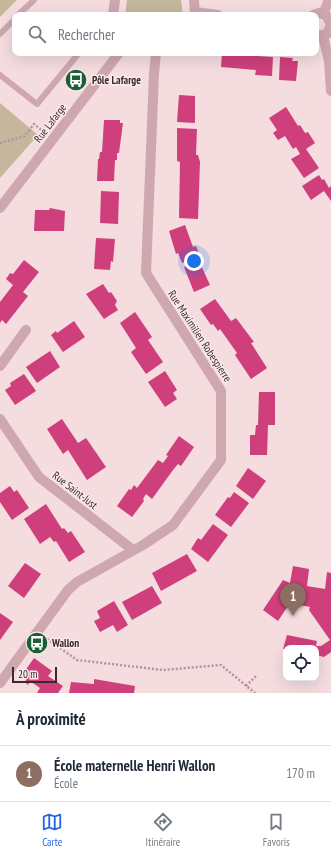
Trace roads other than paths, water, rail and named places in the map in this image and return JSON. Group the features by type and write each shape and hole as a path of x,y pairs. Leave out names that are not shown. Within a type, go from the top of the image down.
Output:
{"street":[{"path":"113,12 115,0"},
{"path":"194,0 195,12"},
{"path":"319,13 329,0"},
{"path":"319,14 328,18 331,24 329,31 320,36 328,61 331,91"},
{"name":"Rue Lafarge","path":"2,203 116,56"},
{"name":"Rue Maximilien Robespierre","path":"0,683 73,586 173,525 221,460 222,390 146,273 154,74 157,56"},
{"path":"0,366 26,330"},
{"name":"Rue Saint-Just","path":"0,419 39,477 133,550"}],"lane":[{"path":"24,12 34,0"},
{"path":"0,34 12,22"},
{"path":"0,75 37,104 77,56"}],"place":[{"name":"Pôle Lafarge","path":"76,80"},
{"name":"École maternelle Henri Wallon","path":"293,616"},
{"name":"Wallon","path":"37,643"}]}
